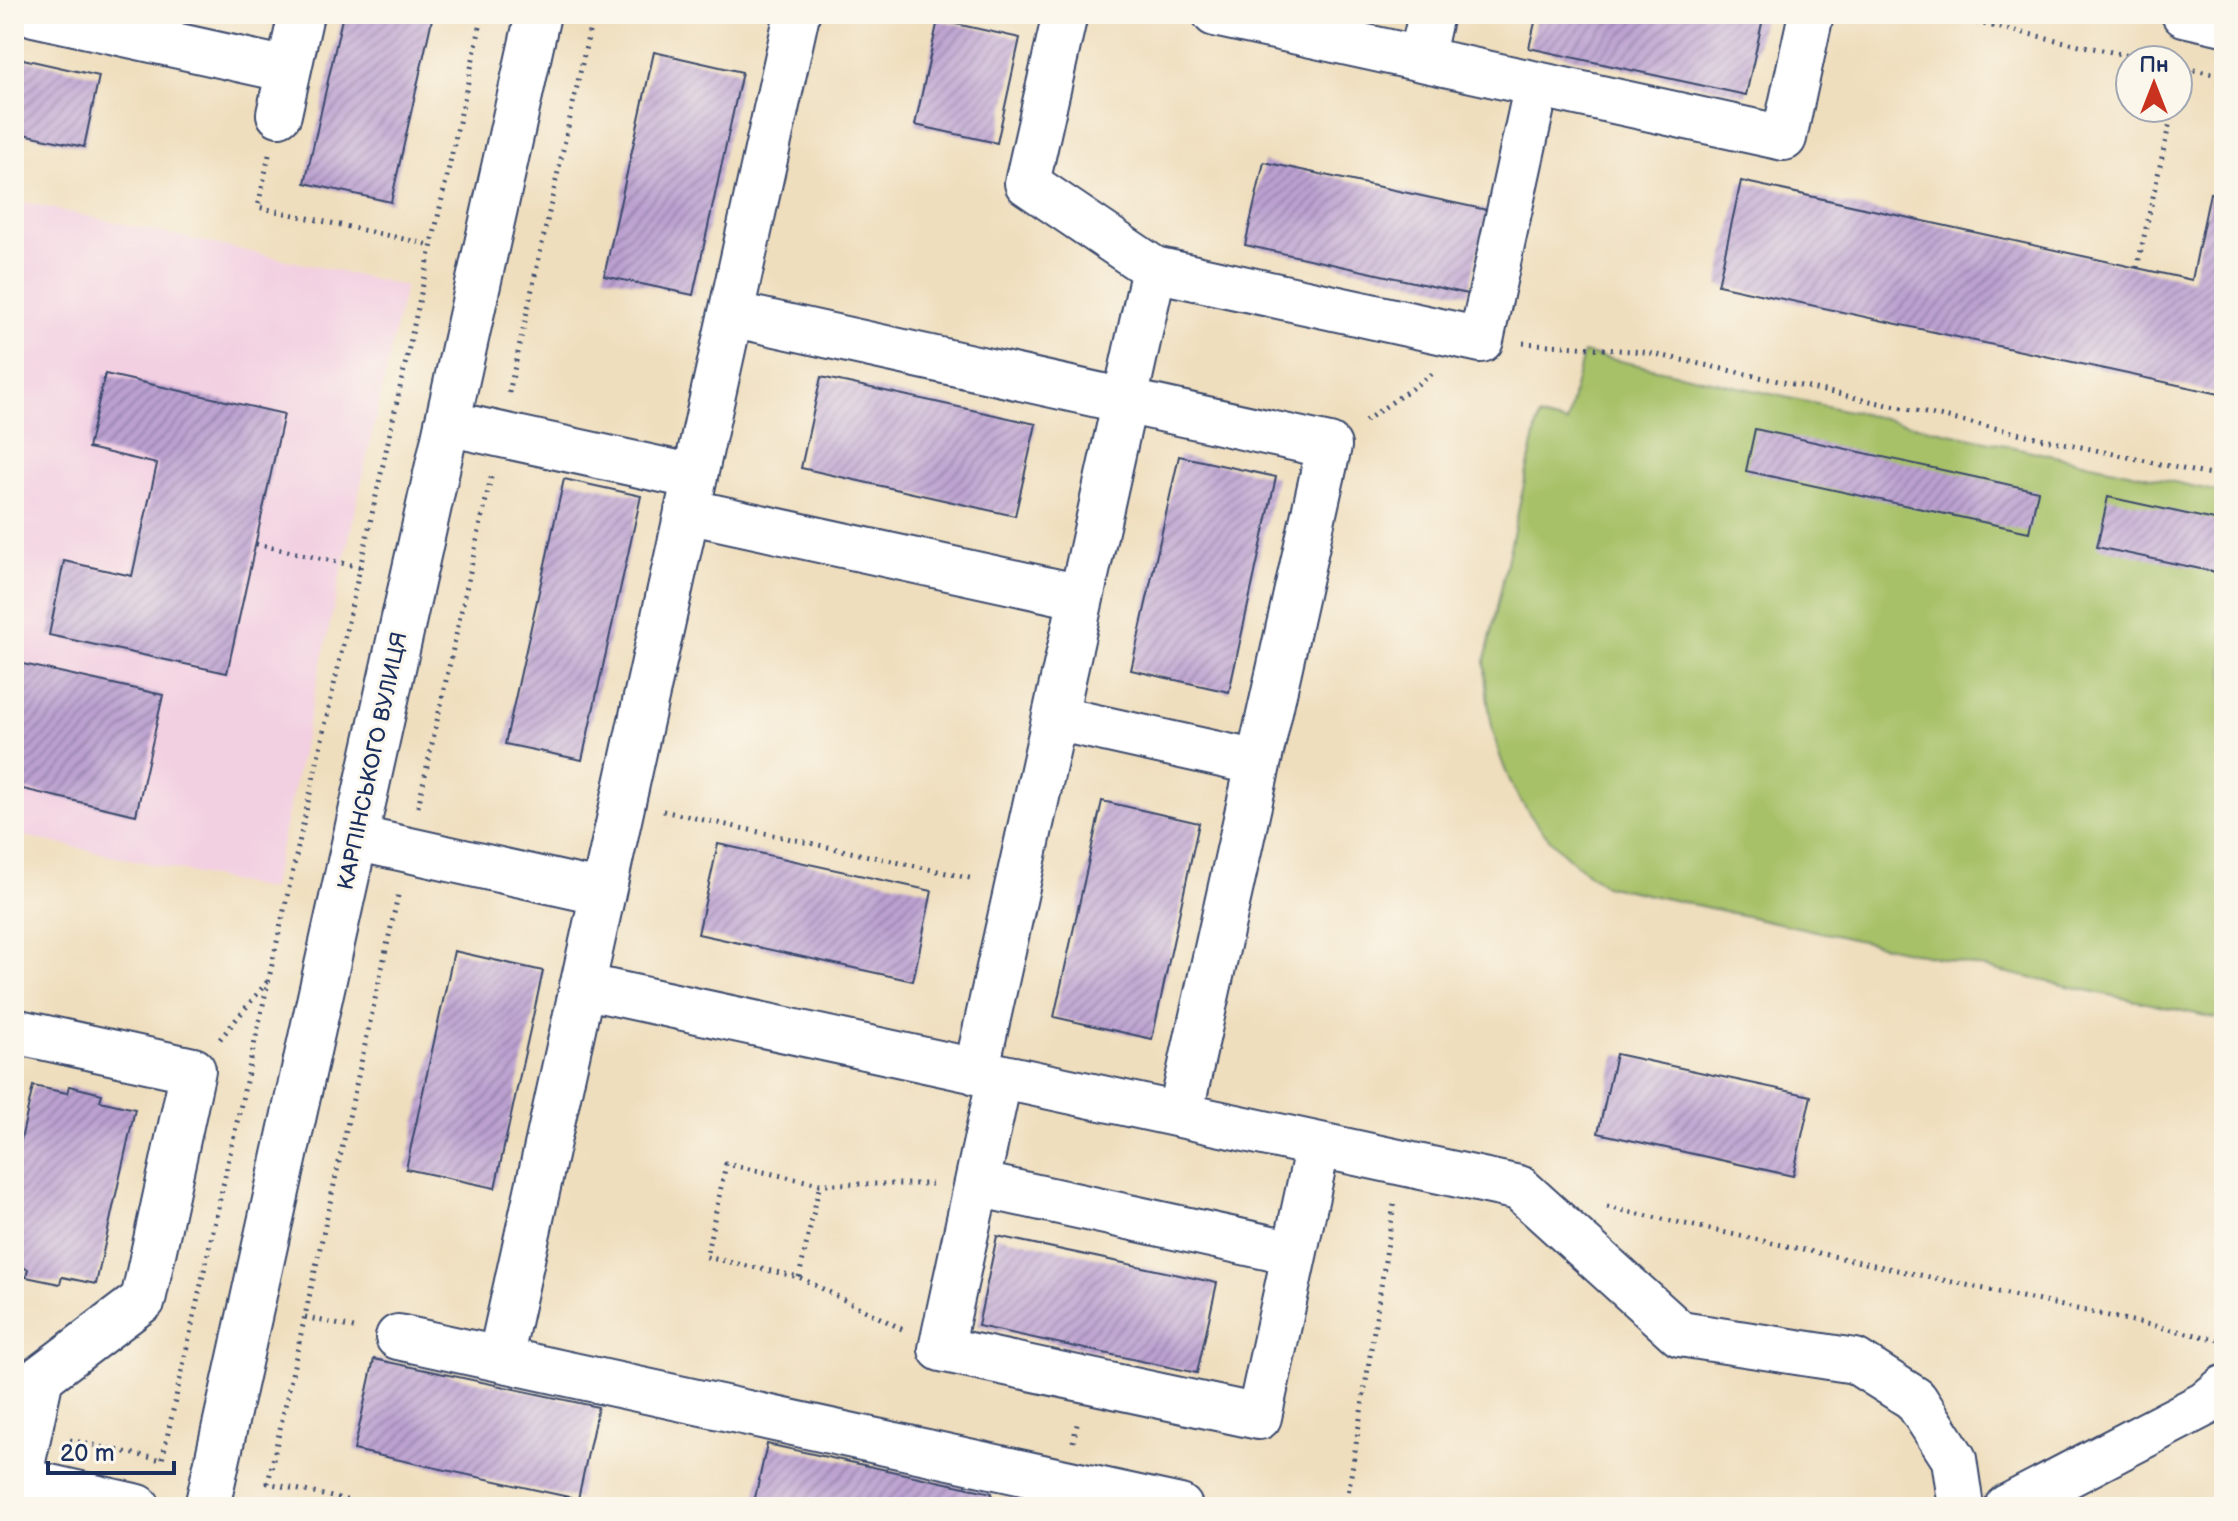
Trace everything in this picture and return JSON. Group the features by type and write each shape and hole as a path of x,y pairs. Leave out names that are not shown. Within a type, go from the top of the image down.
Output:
{"street":[{"path":"34,14 288,70"},
{"path":"279,114 301,14"},
{"name":"КАРПІНСЬКОГО ВУЛИЦЯ","path":"207,1507 538,14"},
{"path":"500,1359 797,14"},
{"path":"1065,14 1027,183 1154,269 1481,340 1537,84"},
{"path":"1215,14 1784,138 1811,14"},
{"path":"1421,59 1431,14"},
{"path":"2184,14 2224,23"},
{"path":"1154,269 1017,889 988,1074 977,1184 941,1349 1259,1417 1318,1145"},
{"path":"731,314 1329,446 1180,1115"},
{"path":"447,423 500,434 691,494 1081,597"},
{"path":"1055,718 1258,763"},
{"path":"355,838 603,893"},
{"path":"582,986 1519,1188 1680,1334 1855,1361 1915,1399 1954,1459 1961,1507"},
{"path":"14,1031 193,1070 143,1300 41,1377 16,1480 138,1507"},
{"path":"977,1184 1294,1253"},
{"path":"398,1337 1065,1479 1180,1507"},
{"path":"2007,1507 2205,1404 2224,1388"}],"path":[{"path":"29,1431 162,1460 483,14"},
{"path":"378,1507 268,1483 593,14"},
{"path":"1937,14 2114,53"},
{"path":"2194,70 2224,76"},
{"path":"279,114 258,207 431,245"},
{"path":"2137,268 2169,124"},
{"path":"1329,446 1481,340 1645,352 2224,478"},
{"path":"256,544 360,567"},
{"path":"623,802 1017,889"},
{"path":"193,1070 269,981"},
{"path":"1346,1507 1400,1163"},
{"path":"941,1349 799,1277 706,1257 726,1164 820,1184 977,1184"},
{"path":"799,1277 820,1184"},
{"path":"1596,1205 2224,1341"},
{"path":"305,1317 398,1337"},
{"path":"1065,1479 1079,1414"}],"shaded area":[{"path":"14,200 405,286 271,890 14,834"}],"green space":[{"path":"1583,353 2224,493 2224,1020 1604,885 1551,840 1530,815 1502,761 1487,697 1485,661 1539,417 1567,423"}],"building":[{"path":"343,14 410,14 432,19 391,202 305,183"},
{"path":"1537,14 1764,14 1746,95 1529,48"},
{"path":"938,20 1020,38 997,143 915,125"},
{"path":"654,52 742,72 693,295 604,276"},
{"path":"14,57 99,76 84,147 14,132"},
{"path":"1264,162 1487,210 1468,294 1245,245"},
{"path":"1741,181 2192,280 2210,193 2224,196 2224,395 1718,285"},
{"path":"105,374 284,414 227,673 49,635 64,561 132,576 157,464 88,448"},
{"path":"821,377 1036,424 1015,516 801,468"},
{"path":"1755,429 2038,491 2029,532 1746,471"},
{"path":"1179,456 1276,477 1229,692 1131,670"},
{"path":"564,479 641,496 582,760 505,744"},
{"path":"2108,497 2224,522 2224,574 2097,547"},
{"path":"14,662 163,695 136,815 14,787"},
{"path":"1102,801 1199,823 1152,1039 1054,1017"},
{"path":"718,844 932,891 913,981 698,934"},
{"path":"454,951 543,971 495,1188 406,1169"},
{"path":"1616,1054 1811,1096 1793,1176 1598,1133"},
{"path":"33,1086 67,1093 69,1086 102,1094 100,1101 135,1109 96,1284 62,1277 60,1284 26,1277 28,1269 14,1266 14,1171"},
{"path":"997,1236 1217,1283 1197,1373 978,1326"},
{"path":"374,1359 598,1407 578,1499 354,1450"},
{"path":"767,1444 992,1493 989,1507 753,1507"}]}
